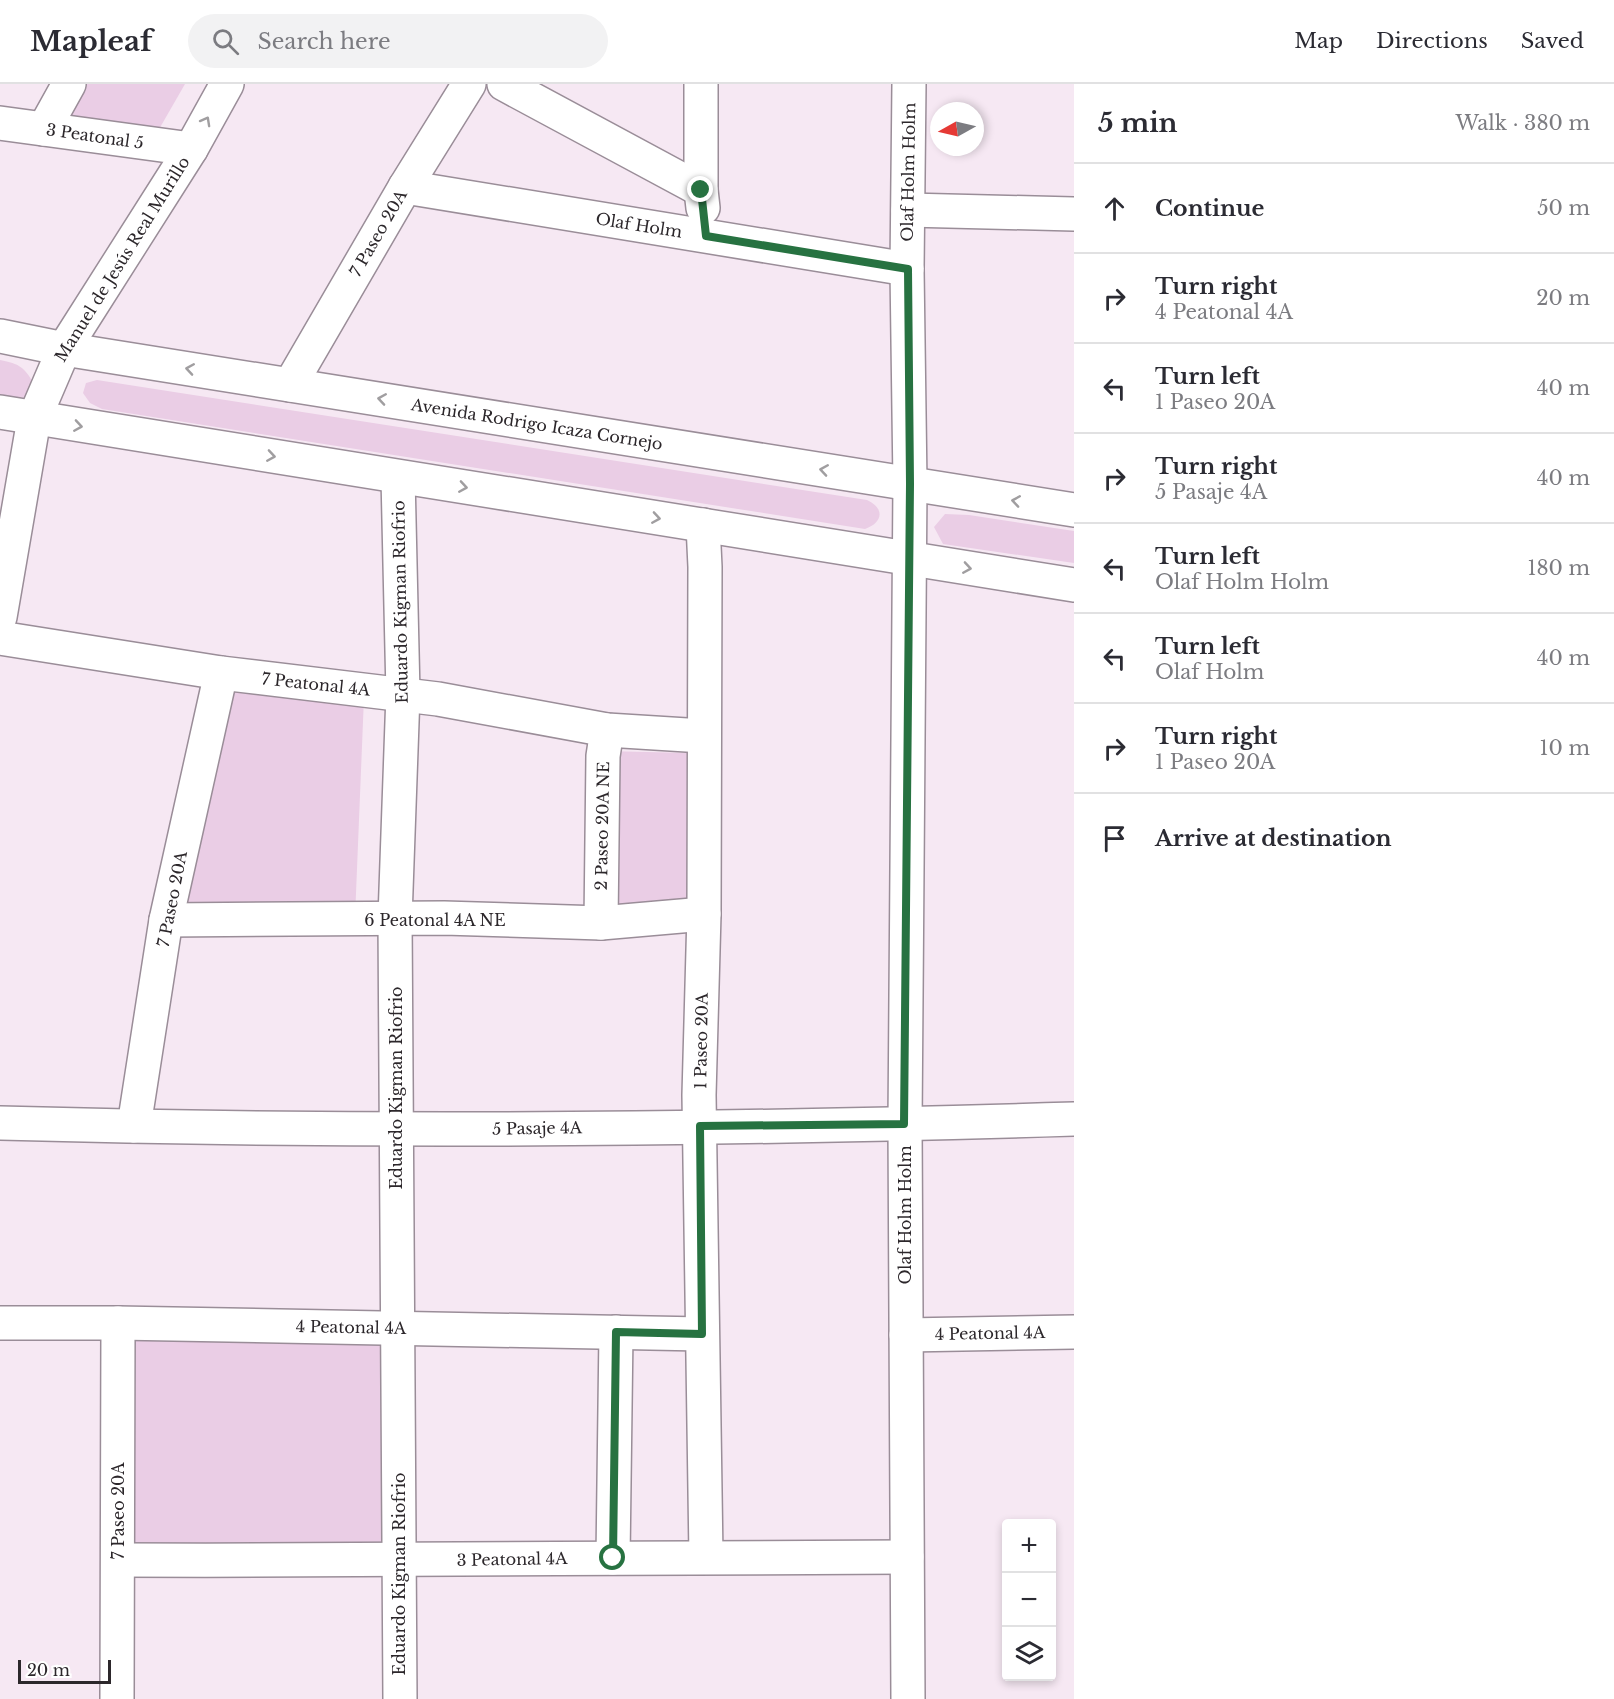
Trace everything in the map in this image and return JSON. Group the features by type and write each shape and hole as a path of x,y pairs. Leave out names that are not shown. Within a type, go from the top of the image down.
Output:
{"street":[{"path":"44,129 69,84"},
{"name":"Manuel de Jesús Real Murillo","path":"0,617 34,419 64,348 191,149 227,84"},
{"name":"7 Paseo 20A","path":"290,385 405,187 469,84"},
{"path":"504,84 701,190"},
{"path":"701,84 701,190 706,236"},
{"name":"Olaf Holm Holm","path":"908,1699 904,1124 910,484 909,84"},
{"name":"3 Peatonal 5","path":"0,123 191,149"},
{"name":"Olaf Holm","path":"405,187 908,269"},
{"path":"908,210 1074,214"},
{"name":"Avenida Rodrigo Icaza Cornejo","path":"0,336 290,385 1074,510"},
{"path":"0,412 1074,585"},
{"name":"Eduardo Kigman Riofrio","path":"398,477 403,694 395,918 400,1699"},
{"name":"1 Paseo 20A","path":"703,525 705,567 704,914 700,1126 706,1557"},
{"name":"7 Peatonal 4A","path":"0,638 221,673 403,694 607,730 703,736"},
{"name":"7 Paseo 20A","path":"134,1126 166,920 221,673"},
{"name":"2 Paseo 20A NE","path":"601,923 603,756 607,730"},
{"name":"6 Peatonal 4A NE","path":"166,920 395,918 601,923 704,914"},
{"name":"5 Pasaje 4A","path":"0,1123 396,1129 904,1124 1074,1119"},
{"name":"4 Peatonal 4A","path":"0,1323 118,1323 702,1334"},
{"name":"7 Paseo 20A","path":"117,1699 118,1323"},
{"path":"613,1558 616,1332"},
{"name":"4 Peatonal 4A","path":"906,1335 1074,1332"},
{"name":"3 Peatonal 4A","path":"118,1560 399,1561 907,1557"}],"shaded area":[{"path":"86,84 185,84 158,131 67,116"},
{"path":"0,360 21,367 27,374 34,384 26,397 13,399 0,397"},
{"path":"97,380 867,500 877,507 880,515 875,523 865,529 102,409 90,403 83,393 86,383"},
{"path":"945,514 969,515 1074,531 1074,563 943,544 934,527"},
{"path":"224,678 364,697 355,918 168,918"},
{"path":"605,751 689,753 703,914 603,917"},
{"path":"118,1323 398,1328 399,1561 118,1560"}],"route":[{"path":"613,1558 616,1332 702,1334 700,1126 904,1124 910,484 908,269 706,236 701,190"}]}
